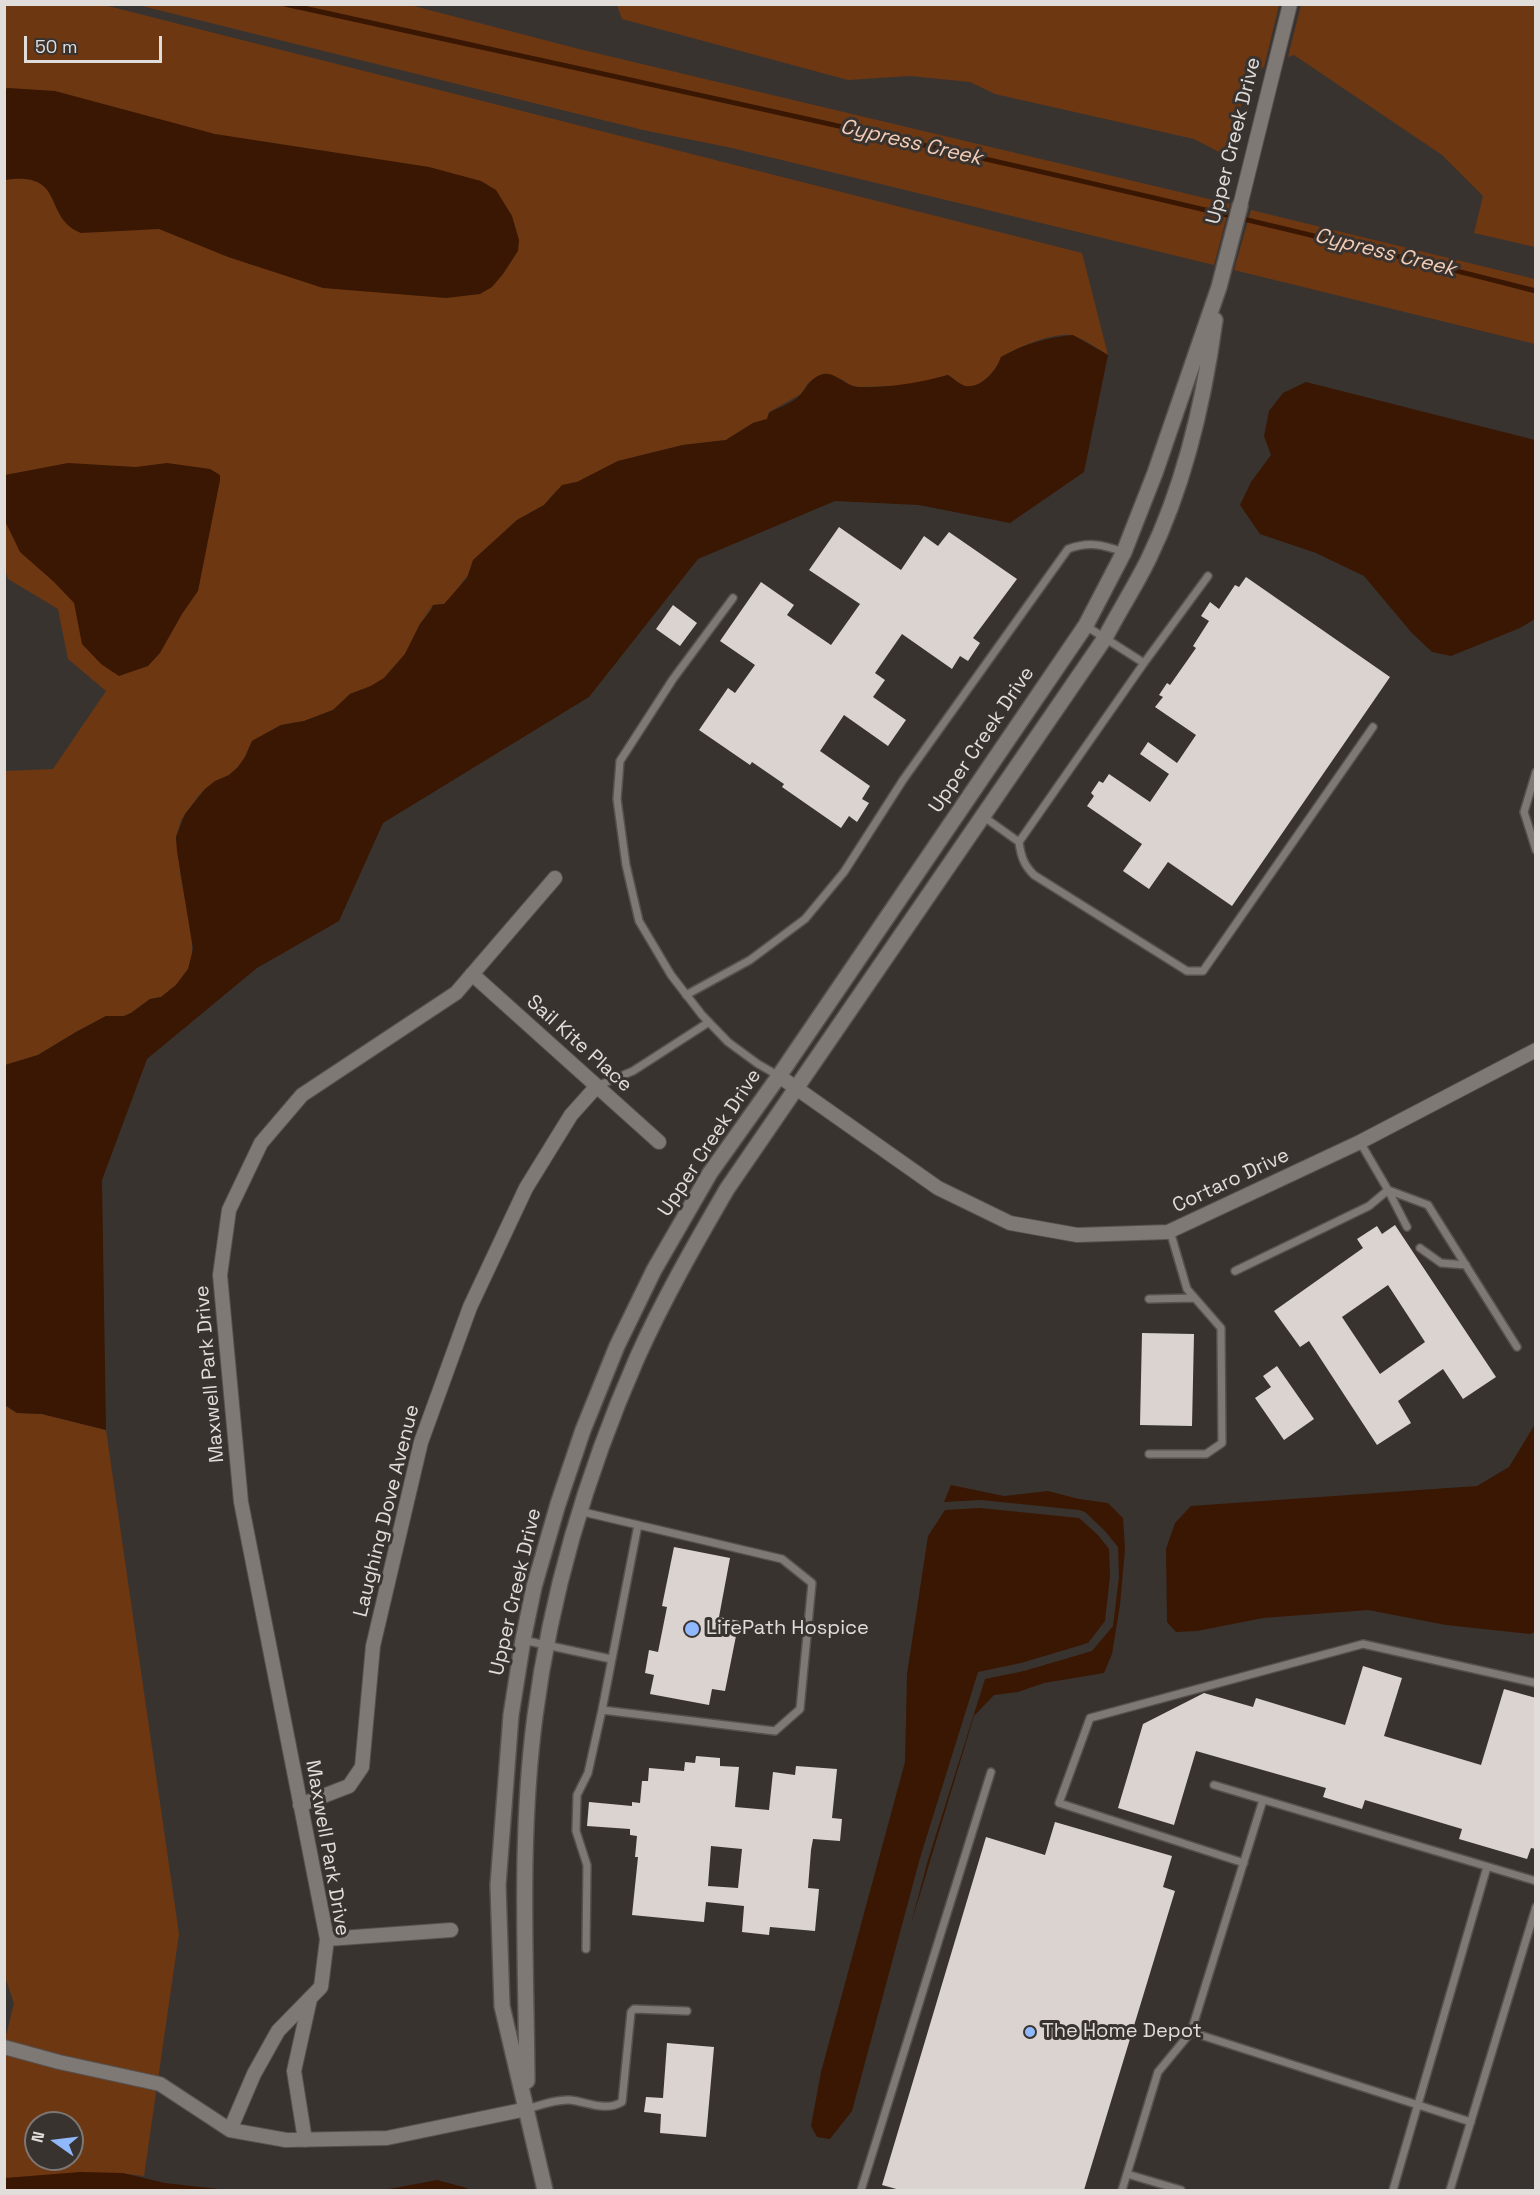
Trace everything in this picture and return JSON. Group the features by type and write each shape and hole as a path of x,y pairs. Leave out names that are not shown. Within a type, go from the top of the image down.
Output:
{"street":[{"name":"Upper Creek Drive","path":"545,2190 502,2006 498,1884 511,1715 522,1640 534,1587 558,1504 583,1430 617,1346 654,1270 710,1173 779,1076 1086,626 1125,552 1155,473 1219,287 1290,4"},
{"name":"Upper Creek Drive","path":"527,2109 523,1882 535,1717 557,1593 579,1511 600,1449 637,1357 676,1279 727,1189 1105,638 1149,557 1181,476 1208,368 1219,287"},
{"name":"Maxwell Park Drive","path":"230,2130 254,2074 278,2031 321,1986 327,1939 241,1503 220,1275 230,1210 261,1143 302,1095 456,993 555,878"},
{"name":"Sail Kite Place","path":"472,974 659,1142"},
{"name":"Cortaro Drive","path":"779,1076 938,1188 1010,1223 1077,1235 1170,1231 1360,1142 1536,1050"},
{"name":"Laughing Dove Avenue","path":"300,1805 349,1786 362,1767 373,1646 421,1442 470,1307 526,1188 571,1115 597,1086"},
{"path":"327,1939 451,1930"},
{"name":"Maxwell Park Drive","path":"305,2140 294,2071 311,1997"},
{"path":"4,2047 59,2062 160,2084 230,2130 286,2140 387,2138 527,2109"}],"lane":[{"path":"686,995 750,960 805,919 844,872 916,761 1068,549 1082,544 1101,544 1125,552"},
{"path":"1019,842 1208,576"},
{"path":"733,598 673,679 620,761 617,799 626,865 639,921 671,975 709,1022 728,1042 779,1076"},
{"path":"1086,626 1144,663"},
{"path":"984,817 1019,842 1023,861 1034,875 1179,967 1187,971 1203,971 1373,727"},
{"path":"1536,772 1524,812 1536,850"},
{"path":"597,1086 633,1071 709,1022"},
{"path":"1360,1142 1407,1227"},
{"path":"1388,1191 1428,1205 1517,1347"},
{"path":"1235,1271 1369,1206 1388,1191"},
{"path":"1149,1454 1206,1454 1222,1443 1221,1328 1187,1289 1170,1231"},
{"path":"1420,1248 1441,1263 1466,1265"},
{"path":"1149,1299 1194,1298"},
{"path":"579,1511 782,1559 812,1583 800,1709 775,1731 602,1710"},
{"path":"586,1948 587,1865 576,1831 577,1795 588,1773 638,1525"},
{"path":"522,1640 611,1659"},
{"path":"1244,1863 1059,1803 1090,1718 1362,1644 1536,1683"},
{"path":"861,2190 991,1772"},
{"path":"1214,1785 1536,1881"},
{"path":"1122,2190 1158,2072 1191,2032 1263,1800"},
{"path":"1393,2190 1487,1867"},
{"path":"1450,2190 1536,1906"},
{"path":"527,2109 568,2100 604,2107 611,2107 622,2102 631,2012 634,2009 687,2011"},
{"path":"1191,2032 1471,2122"},
{"path":"1127,2174 1181,2190"}],"shaded area":[{"path":"5,5 104,5 1082,253 1108,355 1074,336 1058,335 1037,341 1001,357 988,378 977,385 965,386 948,375 920,383 858,387 849,385 843,380 820,375 808,383 801,394 769,412 767,419 753,423 726,440 683,445 618,461 556,491 544,505 517,520 474,560 470,572 450,599 444,604 433,605 420,624 405,654 384,678 350,694 333,710 304,721 281,725 252,741 238,767 199,795 181,820 176,837 181,879 192,935 192,959 188,969 176,985 161,997 150,999 131,1013 124,1016 106,1016 38,1055 5,1065 5,771 53,769 106,691 68,659 58,609 8,579 5,569"},
{"path":"138,5 410,5 579,49 1230,204 1214,265 732,148 643,130"},
{"path":"617,5 1279,5 1264,67 1252,72 1225,155 1194,139 995,94 970,82 910,76 848,80 622,19"},
{"path":"1301,5 1535,5 1535,247 1474,233 1483,196 1442,155 1294,55 1288,57"},
{"path":"4,89 55,91 215,134 429,167 481,181 496,190 512,216 519,240 518,251 492,287 480,294 446,298 323,288 228,257 159,229 81,233 69,226 61,217 52,198 38,182 24,179 5,180"},
{"path":"1251,210 1535,279 1535,344 1234,270"},
{"path":"1073,335 1108,355 1084,472 1010,523 919,505 835,501 698,559 589,697 383,823 339,921 257,968 147,1059 102,1180 106,1430 42,1414 17,1413 5,1405 5,1065 38,1055 106,1016 124,1016 131,1013 150,999 161,997 176,985 188,969 193,949 176,837 185,814 205,789 238,767 252,741 281,725 304,721 333,710 350,694 384,678 405,654 420,624 433,605 444,604 467,578 473,560 517,520 544,505 562,485 577,482 618,461 683,445 726,440 753,423 767,419 769,413 794,400 811,381 820,375 830,374 858,387 881,387 948,375 965,386 971,386 988,378 1001,357 1018,348 1054,337"},
{"path":"1306,382 1535,440 1535,619 1520,628 1451,656 1432,652 1411,632 1364,576 1316,553 1260,534 1240,505 1251,482 1271,455 1264,436 1269,411 1283,393"},
{"path":"68,463 136,467 167,463 210,469 220,475 198,591 160,653 148,666 119,676 101,664 82,644 74,603 20,552 5,521 5,475"},
{"path":"4,1405 17,1413 42,1414 106,1430 179,1934 144,2176 91,2173 5,2178 4,2044 14,2003 4,1974"},
{"path":"1535,1424 1535,1632 1530,1634 1446,1625 1368,1610 1263,1618 1197,1631 1176,1632 1167,1622 1166,1549 1175,1523 1191,1506 1477,1486 1509,1467"},
{"path":"951,1485 1004,1496 1048,1491 1108,1503 1123,1518 1125,1549 1120,1605 1112,1654 1104,1673 1044,1683 1018,1692 994,1695 974,1716 911,1924 928,1860 985,1679 1024,1671 1092,1651 1113,1626 1119,1577 1118,1547 1085,1512 981,1500 944,1502"},
{"path":"980,1508 1079,1518 1098,1535 1109,1549 1110,1576 1105,1621 1088,1643 1021,1663 978,1672 920,1858 852,2111 830,2139 817,2137 811,2126 821,2072 905,1762 907,1674 928,1536 945,1510"},
{"path":"80,2172 123,2173 165,2183 228,2190 5,2190 5,2178"},
{"path":"437,2180 469,2190 384,2190"}],"building":[{"path":"839,527 901,570 924,536 938,546 949,532 1017,579 973,638 980,643 968,661 960,656 952,669 902,634 875,673 885,680 873,697 906,720 888,746 844,715 820,751 870,786 862,799 869,803 857,822 849,816 841,828 782,787 784,784 752,762 750,765 699,730 728,688 735,693 755,665 720,641 761,582 794,605 787,615 831,645 860,604 809,570"},
{"path":"1246,577 1390,677 1232,906 1168,862 1149,889 1123,871 1142,844 1087,806 1094,796 1091,793 1099,781 1103,783 1109,774 1150,802 1169,774 1140,754 1148,742 1177,763 1196,735 1155,707 1163,697 1159,695 1167,683 1170,685 1196,648 1193,646 1209,621 1201,616 1210,602 1219,609 1235,585 1239,587"},
{"path":"673,605 697,623 680,646 656,629"},
{"path":"1395,1225 1496,1377 1463,1399 1443,1369 1398,1401 1411,1423 1377,1445 1309,1341 1300,1347 1274,1311 1363,1248 1357,1239 1377,1226 1382,1234","holes":["1388,1285 1425,1342 1380,1374 1342,1317"]},
{"path":"1142,1333 1194,1334 1192,1426 1140,1425"},
{"path":"1277,1366 1314,1419 1284,1440 1255,1398 1271,1387 1263,1376"},
{"path":"674,1547 730,1558 719,1617 739,1621 725,1691 712,1689 709,1705 650,1694 654,1675 645,1673 649,1650 658,1652 667,1607 662,1606"},
{"path":"1363,1666 1402,1678 1384,1736 1481,1765 1504,1689 1536,1698 1536,1849 1531,1848 1527,1859 1459,1839 1462,1829 1365,1800 1362,1809 1323,1797 1326,1788 1196,1751 1174,1825 1118,1808 1143,1724 1204,1693 1253,1707 1256,1698 1345,1725"},
{"path":"696,1756 720,1758 720,1766 739,1767 735,1807 769,1810 773,1772 795,1775 796,1766 837,1769 832,1818 842,1819 840,1841 813,1839 811,1850 808,1888 819,1889 815,1931 770,1927 769,1935 742,1932 744,1906 706,1902 704,1922 632,1915 638,1857 635,1857 637,1836 630,1835 630,1829 587,1826 589,1802 632,1806 632,1802 640,1803 642,1781 648,1781 649,1768 684,1771 685,1762 695,1763","holes":["711,1846 742,1849 738,1888 708,1886"]},
{"name":"The Home Depot","path":"1055,1822 1172,1856 1163,1887 1175,1891 1084,2190 900,2190 882,2185 986,1837 1045,1855"},
{"path":"667,2043 714,2047 706,2137 660,2133 661,2114 644,2112 646,2097 663,2098"}],"waterway":[{"name":"Cypress Creek","path":"285,4 1068,178 1536,291"}],"place":[{"name":"LifePath Hospice","path":"692,1629"},
{"name":"The Home Depot","path":"1030,2032"}]}
